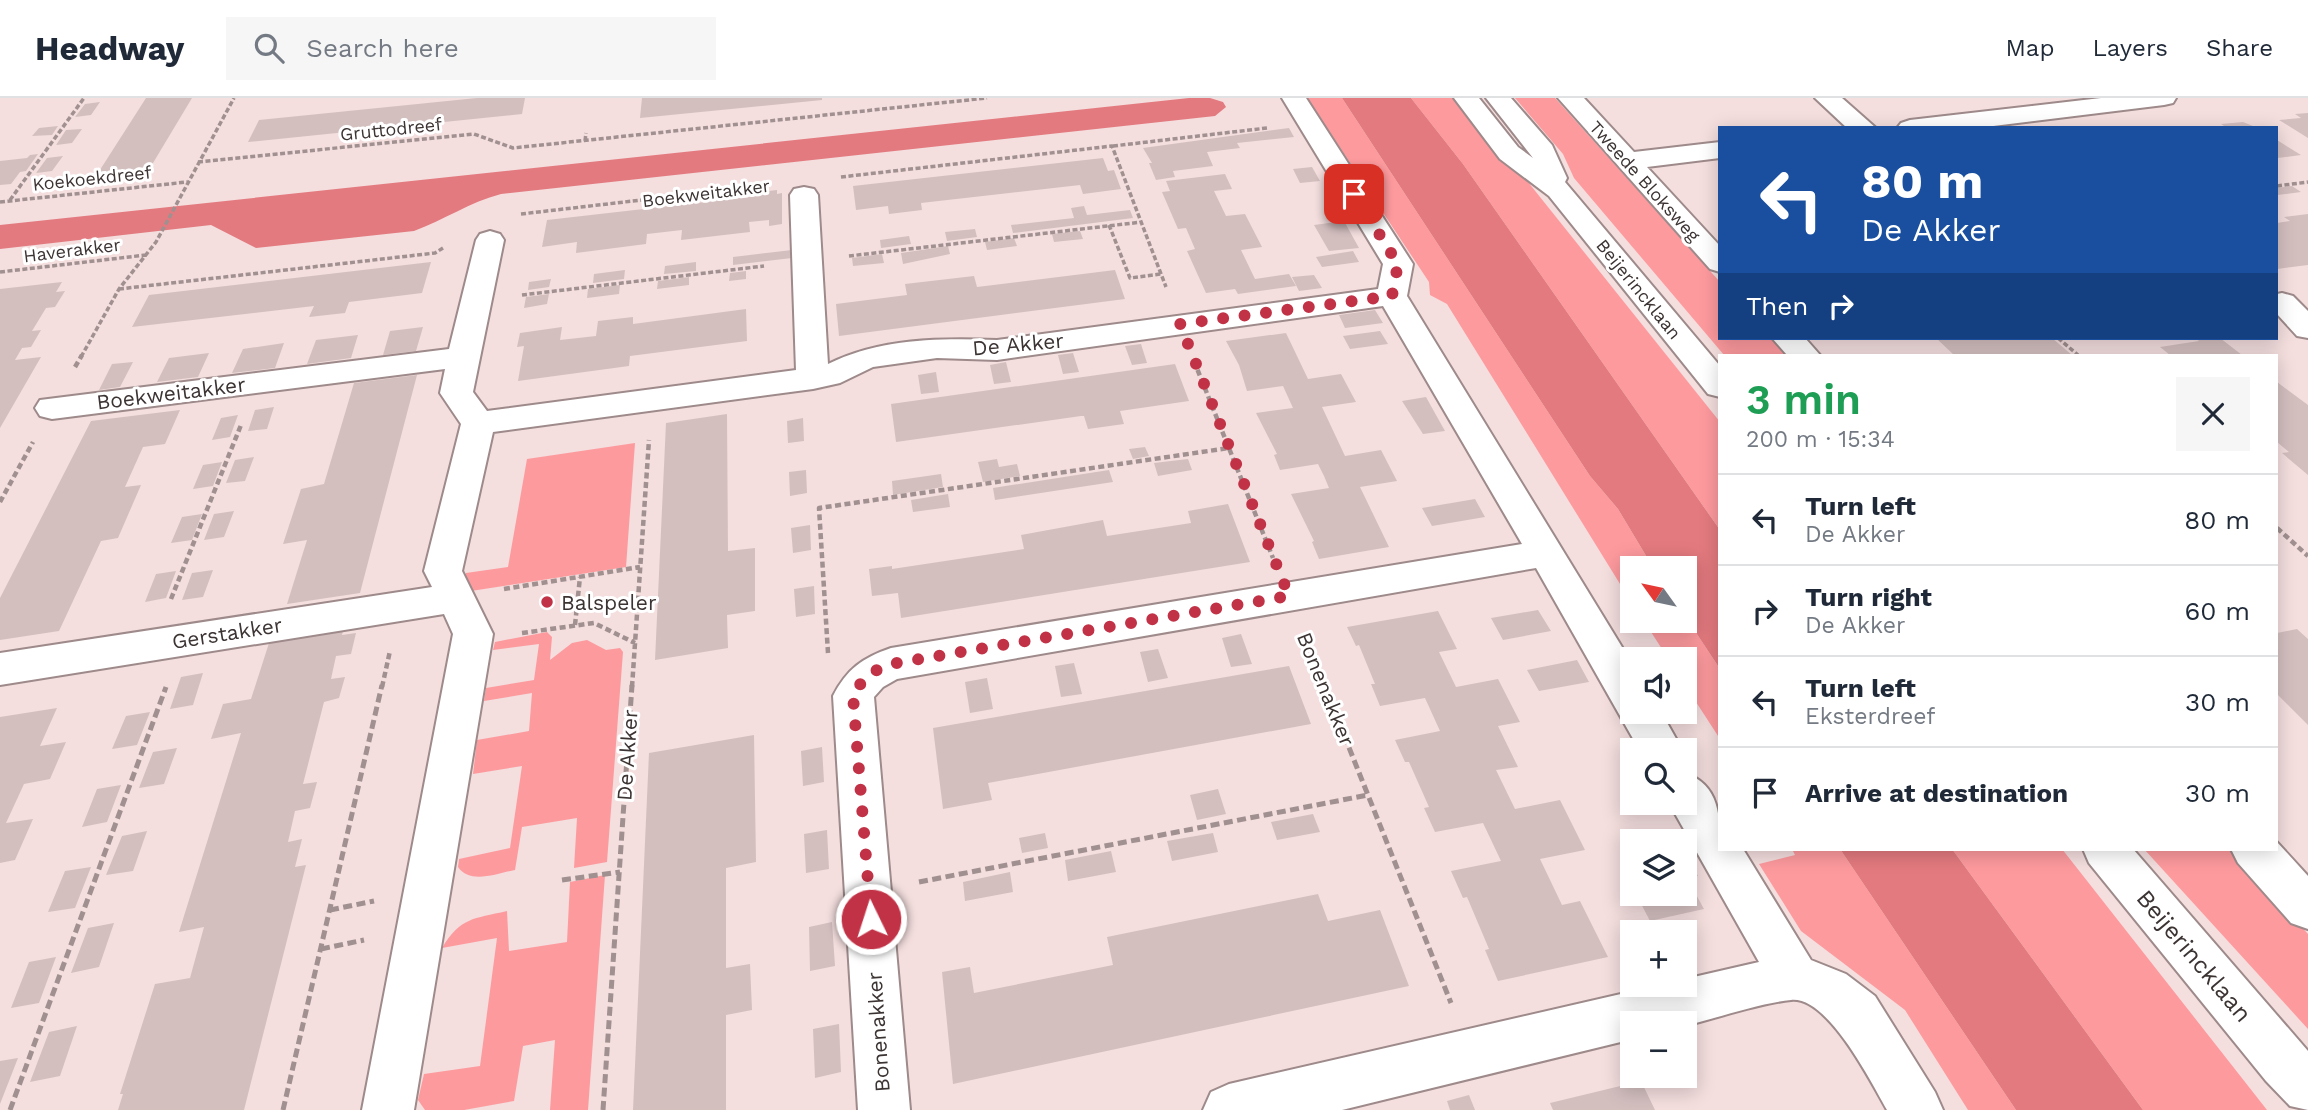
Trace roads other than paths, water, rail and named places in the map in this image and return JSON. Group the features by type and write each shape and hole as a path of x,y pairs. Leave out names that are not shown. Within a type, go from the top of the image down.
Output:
{"street":[{"path":"1294,98 1398,264 1392,296 1620,679"},
{"name":"Beijerincklaan","path":"1466,98 1509,153 1559,190 1718,385"},
{"name":"Beijerincklaan","path":"1498,98 1543,151 1559,190"},
{"name":"Tweede Bloksweg","path":"1570,98 1718,262"},
{"path":"1827,98 1861,126"},
{"path":"1927,126 2164,98"},
{"path":"1627,161 1718,150"},
{"path":"804,195 813,379"},
{"path":"388,1110 472,634 443,571 478,423 456,393 490,240"},
{"name":"De Akker","path":"478,423 813,379 829,376 865,358 937,348 998,350 1392,296"},
{"path":"2294,305 2308,329"},
{"path":"1790,340 1803,354"},
{"name":"Boekweitakker","path":"52,408 463,357"},
{"name":"Bonenakker","path":"884,1110 853,696 872,671 891,664 1546,553"},
{"name":"Gerstakker","path":"0,669 455,598"},
{"path":"1697,811 1718,847"},
{"path":"1720,851 1794,976"},
{"name":"Beijerincklaan","path":"2107,851 2300,1084"},
{"path":"2256,851 2308,908"},
{"path":"1229,1110 1472,1055 1794,976 1829,990 1857,1013 1917,1110"}],"place":[{"name":"Balspeler","path":"547,602"}]}
